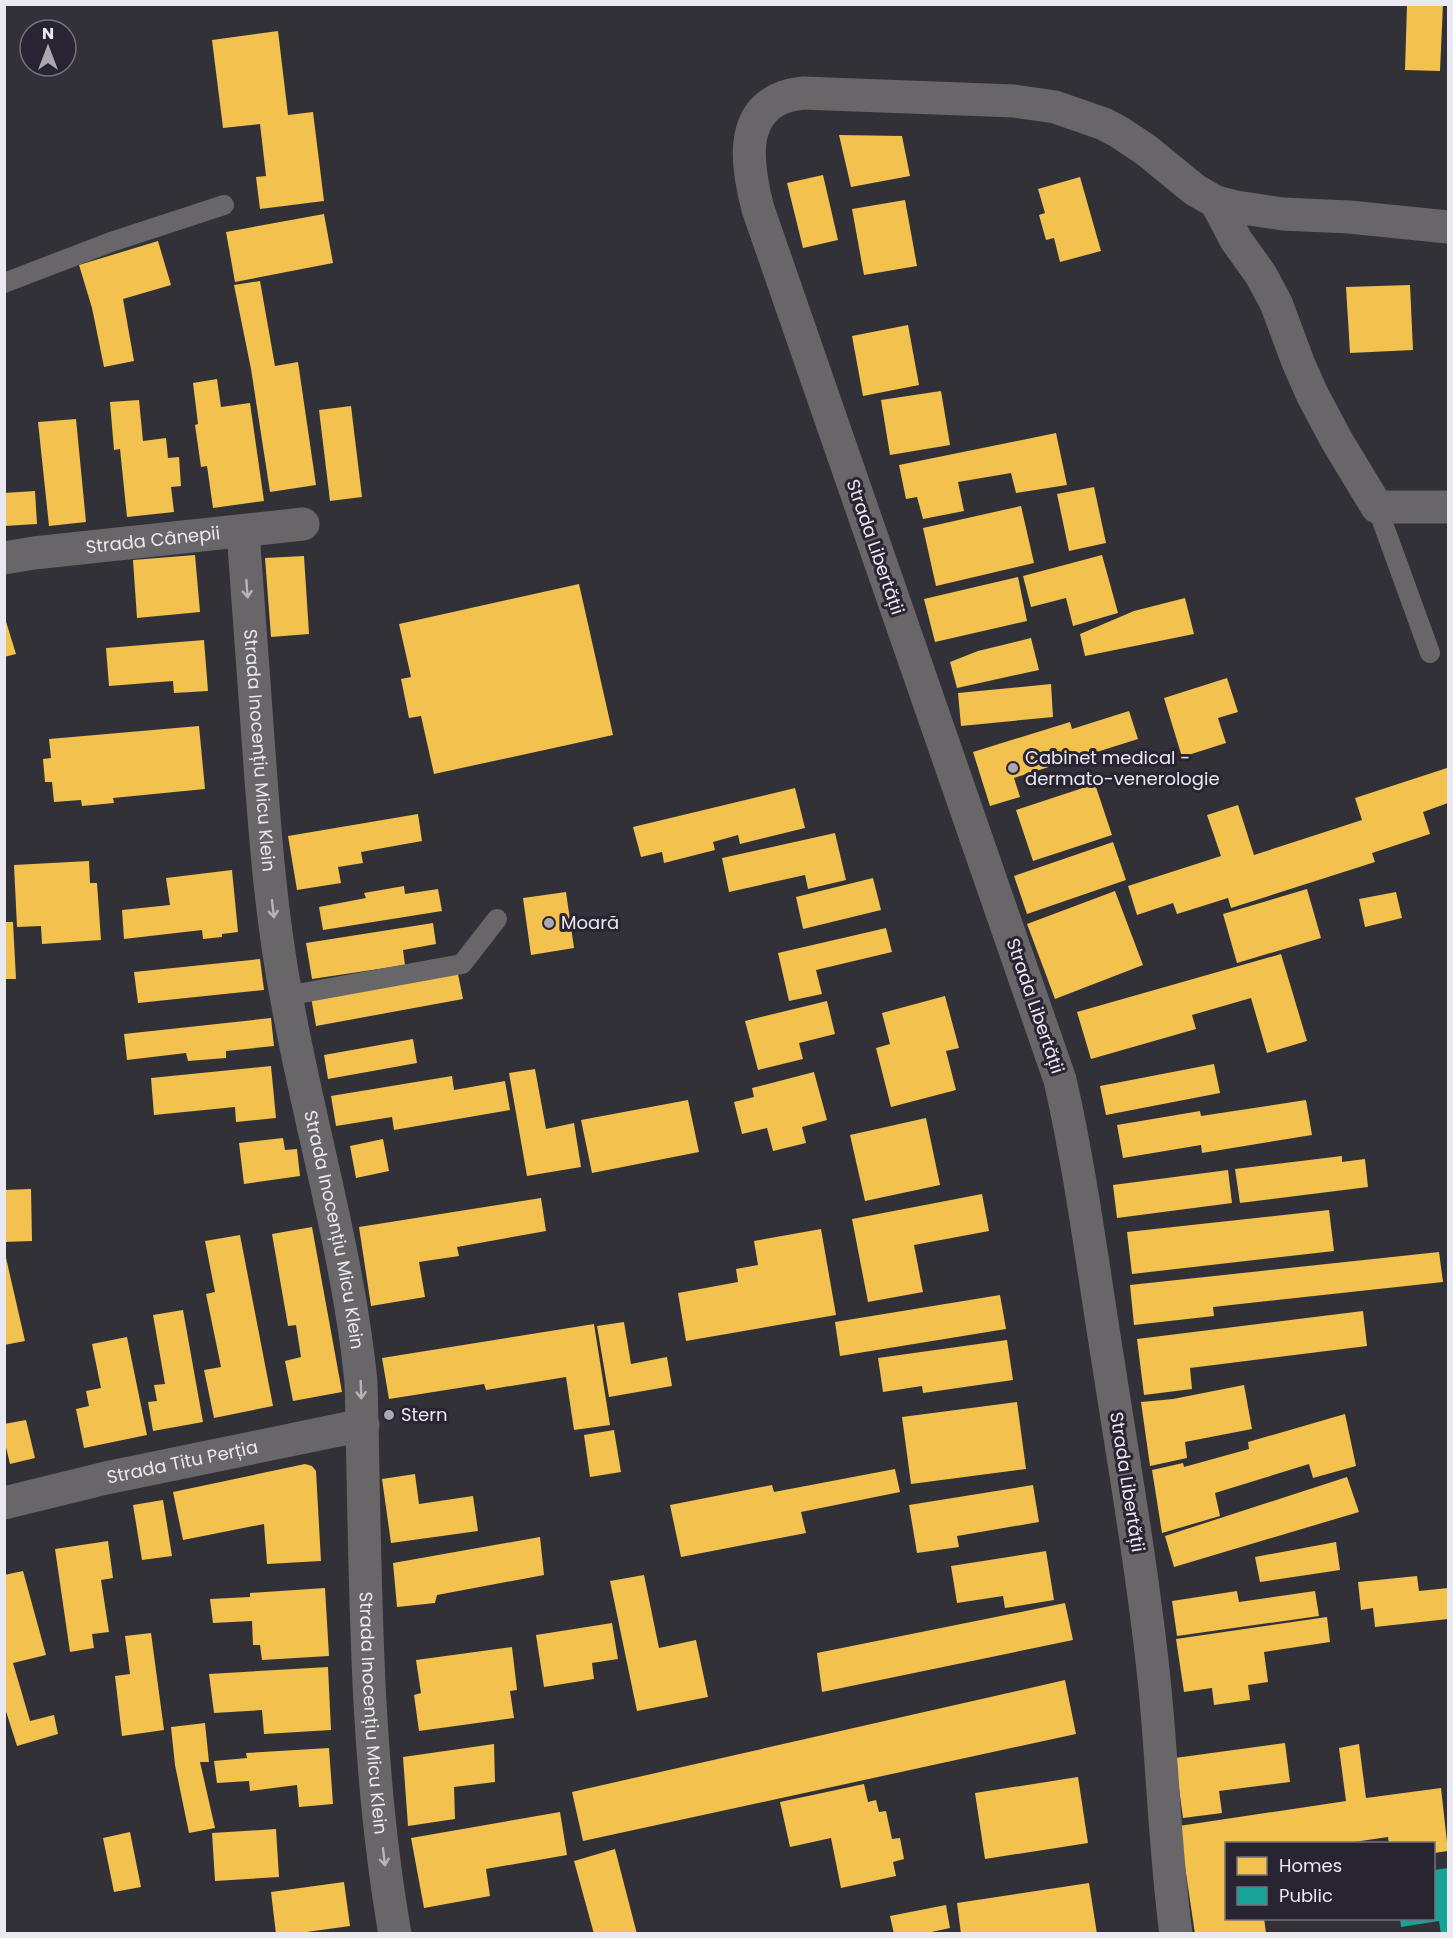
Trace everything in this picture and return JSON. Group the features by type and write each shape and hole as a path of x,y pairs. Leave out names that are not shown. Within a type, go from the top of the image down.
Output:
{"street":[{"name":"Strada Libertății","path":"1176,1934 1155,1690 1143,1582 1088,1232 1064,1099 1047,1041 758,208 750,179 748,154 752,130 758,116 769,105 784,97 803,93 1014,101 1055,107 1104,124 1146,150 1195,190 1215,202"},
{"path":"1215,202 1283,213 1449,227"},
{"path":"1215,202 1276,303 1312,394 1377,507 1449,507"},
{"name":"Strada Cânepii","path":"4,558 303,525"},
{"name":"Strada Inocențiu Micu Klein","path":"243,531 267,860 286,996 345,1266 358,1354 363,1425 368,1677 378,1809 395,1934"},
{"name":"Strada Titu Perția","path":"4,1503 363,1425"}],"lane":[{"path":"4,283 111,242 224,205"},
{"path":"1377,507 1430,653"},
{"path":"286,996 462,964 497,919"}],"building: Homes":[{"path":"1407,4 1443,4 1440,71 1405,70"},
{"path":"278,31 288,115 313,112 324,201 260,209 256,177 266,176 260,124 223,128 212,40"},
{"path":"839,135 902,136 910,176 851,187"},
{"path":"823,175 838,240 803,248 787,183"},
{"path":"1080,177 1101,251 1060,262 1054,238 1046,240 1039,215 1045,213 1038,189"},
{"path":"905,200 917,266 864,275 852,209"},
{"path":"324,214 333,263 235,282 226,232"},
{"path":"158,241 171,285 123,299 134,361 104,367 92,308 79,265"},
{"path":"260,281 275,366 298,362 316,485 270,492 251,369 234,285"},
{"path":"1410,285 1413,350 1350,353 1346,287"},
{"path":"908,325 919,385 863,396 852,336"},
{"path":"217,379 221,407 250,403 264,501 213,508 207,466 201,467 195,425 198,424 193,383"},
{"path":"941,391 950,445 890,455 881,400"},
{"path":"139,400 143,441 166,438 168,458 179,457 181,486 171,487 174,512 127,517 120,449 114,450 110,402"},
{"path":"351,406 362,497 330,501 319,410"},
{"path":"76,419 86,522 49,526 38,422"},
{"path":"1056,433 1067,485 1016,493 1011,473 958,482 964,511 923,519 917,497 906,499 899,465"},
{"path":"1094,487 1106,543 1069,551 1057,494"},
{"path":"35,491 37,524 4,526 4,493"},
{"path":"1021,506 1034,563 936,586 923,528"},
{"path":"195,555 200,612 137,618 133,560"},
{"path":"1102,555 1118,613 1073,626 1066,598 1031,607 1023,576"},
{"path":"304,556 309,634 271,637 265,558"},
{"path":"1018,577 1027,621 935,642 924,599"},
{"path":"579,584 613,735 434,774 421,716 409,718 401,679 411,677 399,624"},
{"path":"1185,598 1194,634 1085,656 1080,634 1134,611"},
{"path":"4,615 16,654 4,657"},
{"path":"1031,638 1039,670 957,688 950,662 978,651"},
{"path":"204,640 208,691 174,693 173,681 109,686 106,648"},
{"path":"1227,678 1238,712 1218,718 1226,743 1182,757 1164,698"},
{"path":"1051,684 1053,717 961,726 958,693"},
{"name":"Cabinet medical - dermato-venerologie","path":"1129,711 1138,739 1014,778 1020,797 990,806 973,752 1070,722 1072,729"},
{"path":"199,726 205,789 113,798 114,803 82,806 81,800 54,802 52,782 45,782 43,759 51,758 49,739"},
{"path":"1447,768 1448,803 1423,812 1430,834 1372,853 1375,862 1231,908 1228,898 1177,914 1173,903 1137,915 1128,886 1221,856 1207,815 1238,805 1254,855 1362,820 1355,798"},
{"path":"1095,784 1112,835 1033,861 1016,810"},
{"path":"795,788 805,828 740,844 738,835 713,842 715,850 664,863 662,852 641,857 633,827"},
{"path":"418,814 422,841 361,852 363,863 338,867 341,883 297,890 288,836"},
{"path":"835,833 846,880 808,889 805,875 729,892 722,858"},
{"path":"1113,842 1126,880 1027,914 1014,876"},
{"path":"89,861 90,883 97,883 101,940 42,944 41,926 17,927 14,865"},
{"path":"232,870 238,932 203,939 202,930 124,939 122,910 170,905 166,878"},
{"path":"873,878 881,910 803,929 796,897"},
{"path":"404,886 405,894 438,889 442,911 323,930 319,907 366,898 364,893"},
{"path":"1307,889 1321,938 1237,963 1223,914"},
{"path":"1115,891 1143,965 1055,999 1027,924"},
{"name":"Moară","path":"566,892 574,948 531,955 523,898"},
{"path":"1396,892 1402,918 1365,927 1359,899"},
{"path":"4,922 13,922 16,979 4,979"},
{"path":"433,923 436,944 403,950 405,965 312,979 306,943"},
{"path":"886,928 892,952 816,970 822,994 789,1001 778,953"},
{"path":"1281,954 1307,1041 1267,1053 1251,998 1192,1015 1196,1029 1091,1059 1077,1012"},
{"path":"260,959 264,990 138,1003 134,972"},
{"path":"457,969 463,999 316,1026 311,997"},
{"path":"945,996 959,1048 946,1051 956,1090 891,1107 876,1048 890,1044 882,1013"},
{"path":"827,1001 835,1034 799,1043 803,1059 758,1070 745,1021"},
{"path":"271,1018 274,1046 226,1051 226,1058 188,1061 186,1053 127,1060 124,1034"},
{"path":"413,1039 417,1063 328,1079 324,1055"},
{"path":"1214,1064 1220,1093 1106,1115 1100,1086"},
{"path":"271,1066 276,1118 236,1122 235,1107 154,1115 151,1078"},
{"path":"535,1069 546,1129 574,1123 581,1167 527,1176 509,1073"},
{"path":"814,1072 827,1120 802,1127 806,1143 773,1151 767,1128 742,1134 734,1102 754,1097 752,1088"},
{"path":"452,1076 454,1090 505,1081 510,1110 394,1130 392,1117 336,1126 331,1096"},
{"path":"688,1100 699,1152 592,1173 581,1120"},
{"path":"1306,1100 1312,1135 1202,1153 1201,1145 1123,1158 1117,1125 1200,1111 1201,1116"},
{"path":"926,1118 940,1185 865,1201 850,1135"},
{"path":"283,1138 285,1150 297,1149 300,1176 244,1184 239,1143"},
{"path":"383,1139 389,1171 356,1178 350,1146"},
{"path":"1342,1156 1342,1162 1365,1159 1368,1187 1240,1203 1235,1169"},
{"path":"1228,1170 1232,1203 1117,1218 1113,1185"},
{"path":"31,1189 32,1241 4,1242 4,1190"},
{"path":"982,1194 989,1231 914,1245 923,1292 868,1302 852,1219"},
{"path":"541,1198 546,1231 457,1247 459,1256 419,1262 425,1297 371,1306 359,1227"},
{"path":"1329,1210 1334,1251 1132,1274 1127,1232"},
{"path":"312,1227 342,1392 293,1401 285,1361 301,1357 296,1325 288,1326 272,1234"},
{"path":"821,1229 836,1315 686,1341 678,1293 738,1282 736,1269 758,1265 754,1241"},
{"path":"240,1235 273,1406 214,1418 204,1370 221,1367 206,1294 215,1292 205,1241"},
{"path":"4,1249 25,1341 4,1345"},
{"path":"1439,1252 1443,1282 1213,1307 1214,1316 1134,1325 1130,1285"},
{"path":"1000,1295 1006,1329 840,1356 835,1322"},
{"path":"183,1310 203,1422 153,1431 148,1402 157,1401 154,1385 165,1384 153,1315"},
{"path":"1363,1311 1367,1346 1190,1368 1192,1389 1144,1395 1137,1339"},
{"path":"624,1322 631,1364 667,1357 672,1386 609,1397 597,1326"},
{"path":"594,1324 610,1425 574,1430 566,1377 486,1390 484,1384 389,1399 382,1358"},
{"path":"127,1337 147,1435 84,1448 76,1409 89,1406 86,1391 101,1388 92,1344"},
{"path":"1007,1340 1013,1380 923,1393 922,1386 883,1392 878,1358"},
{"path":"1244,1385 1252,1429 1185,1442 1187,1458 1150,1466 1141,1402 1173,1399"},
{"path":"1017,1402 1026,1469 911,1484 902,1417"},
{"path":"1345,1414 1356,1466 1313,1478 1309,1464 1215,1493 1220,1516 1162,1533 1152,1470 1183,1463 1184,1467 1249,1449 1248,1442"},
{"path":"26,1420 35,1458 10,1464 4,1439 4,1424"},
{"path":"614,1430 621,1472 590,1477 584,1435"},
{"path":"305,1464 312,1466 316,1471 321,1561 267,1564 264,1524 183,1540 173,1492"},
{"path":"895,1469 900,1492 801,1512 806,1533 681,1557 670,1505 772,1485 774,1492"},
{"path":"415,1474 419,1504 473,1496 478,1531 391,1543 382,1479"},
{"path":"1347,1477 1359,1512 1174,1567 1165,1536"},
{"path":"1033,1485 1039,1522 957,1536 959,1547 917,1553 909,1505"},
{"path":"163,1500 172,1556 142,1560 133,1505"},
{"path":"540,1537 544,1575 437,1595 435,1603 397,1607 393,1563"},
{"path":"108,1541 113,1578 101,1580 109,1632 92,1634 94,1648 70,1652 55,1549"},
{"path":"1336,1542 1340,1570 1260,1582 1255,1557"},
{"path":"1046,1551 1054,1600 1005,1608 1003,1596 957,1603 951,1566"},
{"path":"23,1571 46,1655 13,1663 30,1721 54,1715 58,1734 17,1746 4,1705 4,1575"},
{"path":"644,1575 659,1648 696,1640 708,1697 637,1711 610,1581"},
{"path":"1417,1576 1419,1591 1448,1588 1448,1619 1375,1627 1373,1608 1361,1610 1358,1582"},
{"path":"325,1588 329,1656 262,1660 260,1645 253,1645 252,1621 213,1623 210,1599 250,1597 250,1593"},
{"path":"1237,1591 1239,1602 1315,1591 1319,1616 1177,1636 1172,1601"},
{"path":"1065,1603 1073,1640 822,1692 817,1653"},
{"path":"1327,1617 1330,1642 1264,1652 1268,1682 1248,1685 1250,1700 1214,1705 1212,1688 1184,1692 1176,1639"},
{"path":"612,1623 618,1659 592,1663 594,1679 544,1687 536,1635"},
{"path":"151,1633 164,1730 122,1736 115,1676 130,1674 125,1636"},
{"path":"512,1647 517,1690 510,1691 514,1718 419,1731 414,1695 421,1693 416,1660"},
{"path":"328,1667 331,1730 264,1734 262,1710 214,1713 209,1674"},
{"path":"1065,1680 1076,1734 583,1841 572,1792"},
{"path":"205,1723 209,1762 200,1762 215,1828 189,1833 175,1765 171,1727"},
{"path":"1285,1743 1290,1782 1219,1791 1222,1813 1183,1818 1175,1758"},
{"path":"494,1744 495,1782 454,1787 455,1819 408,1826 403,1757"},
{"path":"1359,1744 1366,1798 1441,1788 1448,1851 1435,1853 1435,1842 1389,1842 1388,1837 1354,1842 1225,1842 1225,1920 1264,1920 1266,1933 1195,1934 1179,1826 1346,1801 1339,1748"},
{"path":"329,1748 333,1804 299,1807 297,1785 250,1791 249,1781 217,1783 214,1761 247,1758 246,1753"},
{"path":"1078,1777 1088,1843 985,1859 975,1793"},
{"path":"864,1784 868,1802 876,1800 879,1812 886,1811 892,1839 900,1838 904,1859 893,1862 896,1876 841,1888 831,1838 790,1847 780,1802"},
{"path":"560,1812 567,1855 486,1869 490,1896 424,1908 411,1838"},
{"path":"276,1829 279,1877 215,1881 212,1833"},
{"path":"130,1832 141,1887 114,1892 103,1838"},
{"path":"615,1849 637,1934 594,1934 574,1861"},
{"path":"344,1882 350,1926 276,1934 271,1892"},
{"path":"1089,1883 1097,1934 1000,1934 1000,1932 961,1934 957,1903"},
{"path":"946,1905 950,1928 922,1934 894,1934 890,1916"}],"building: Public":[{"path":"1448,1868 1448,1934 1441,1934 1439,1921 1401,1927 1400,1920 1435,1920 1435,1870"}],"place":[{"name":"Cabinet medical - dermato-venerologie","path":"1013,768"},
{"name":"Moară","path":"549,923"},
{"name":"Stern","path":"389,1415"}]}
